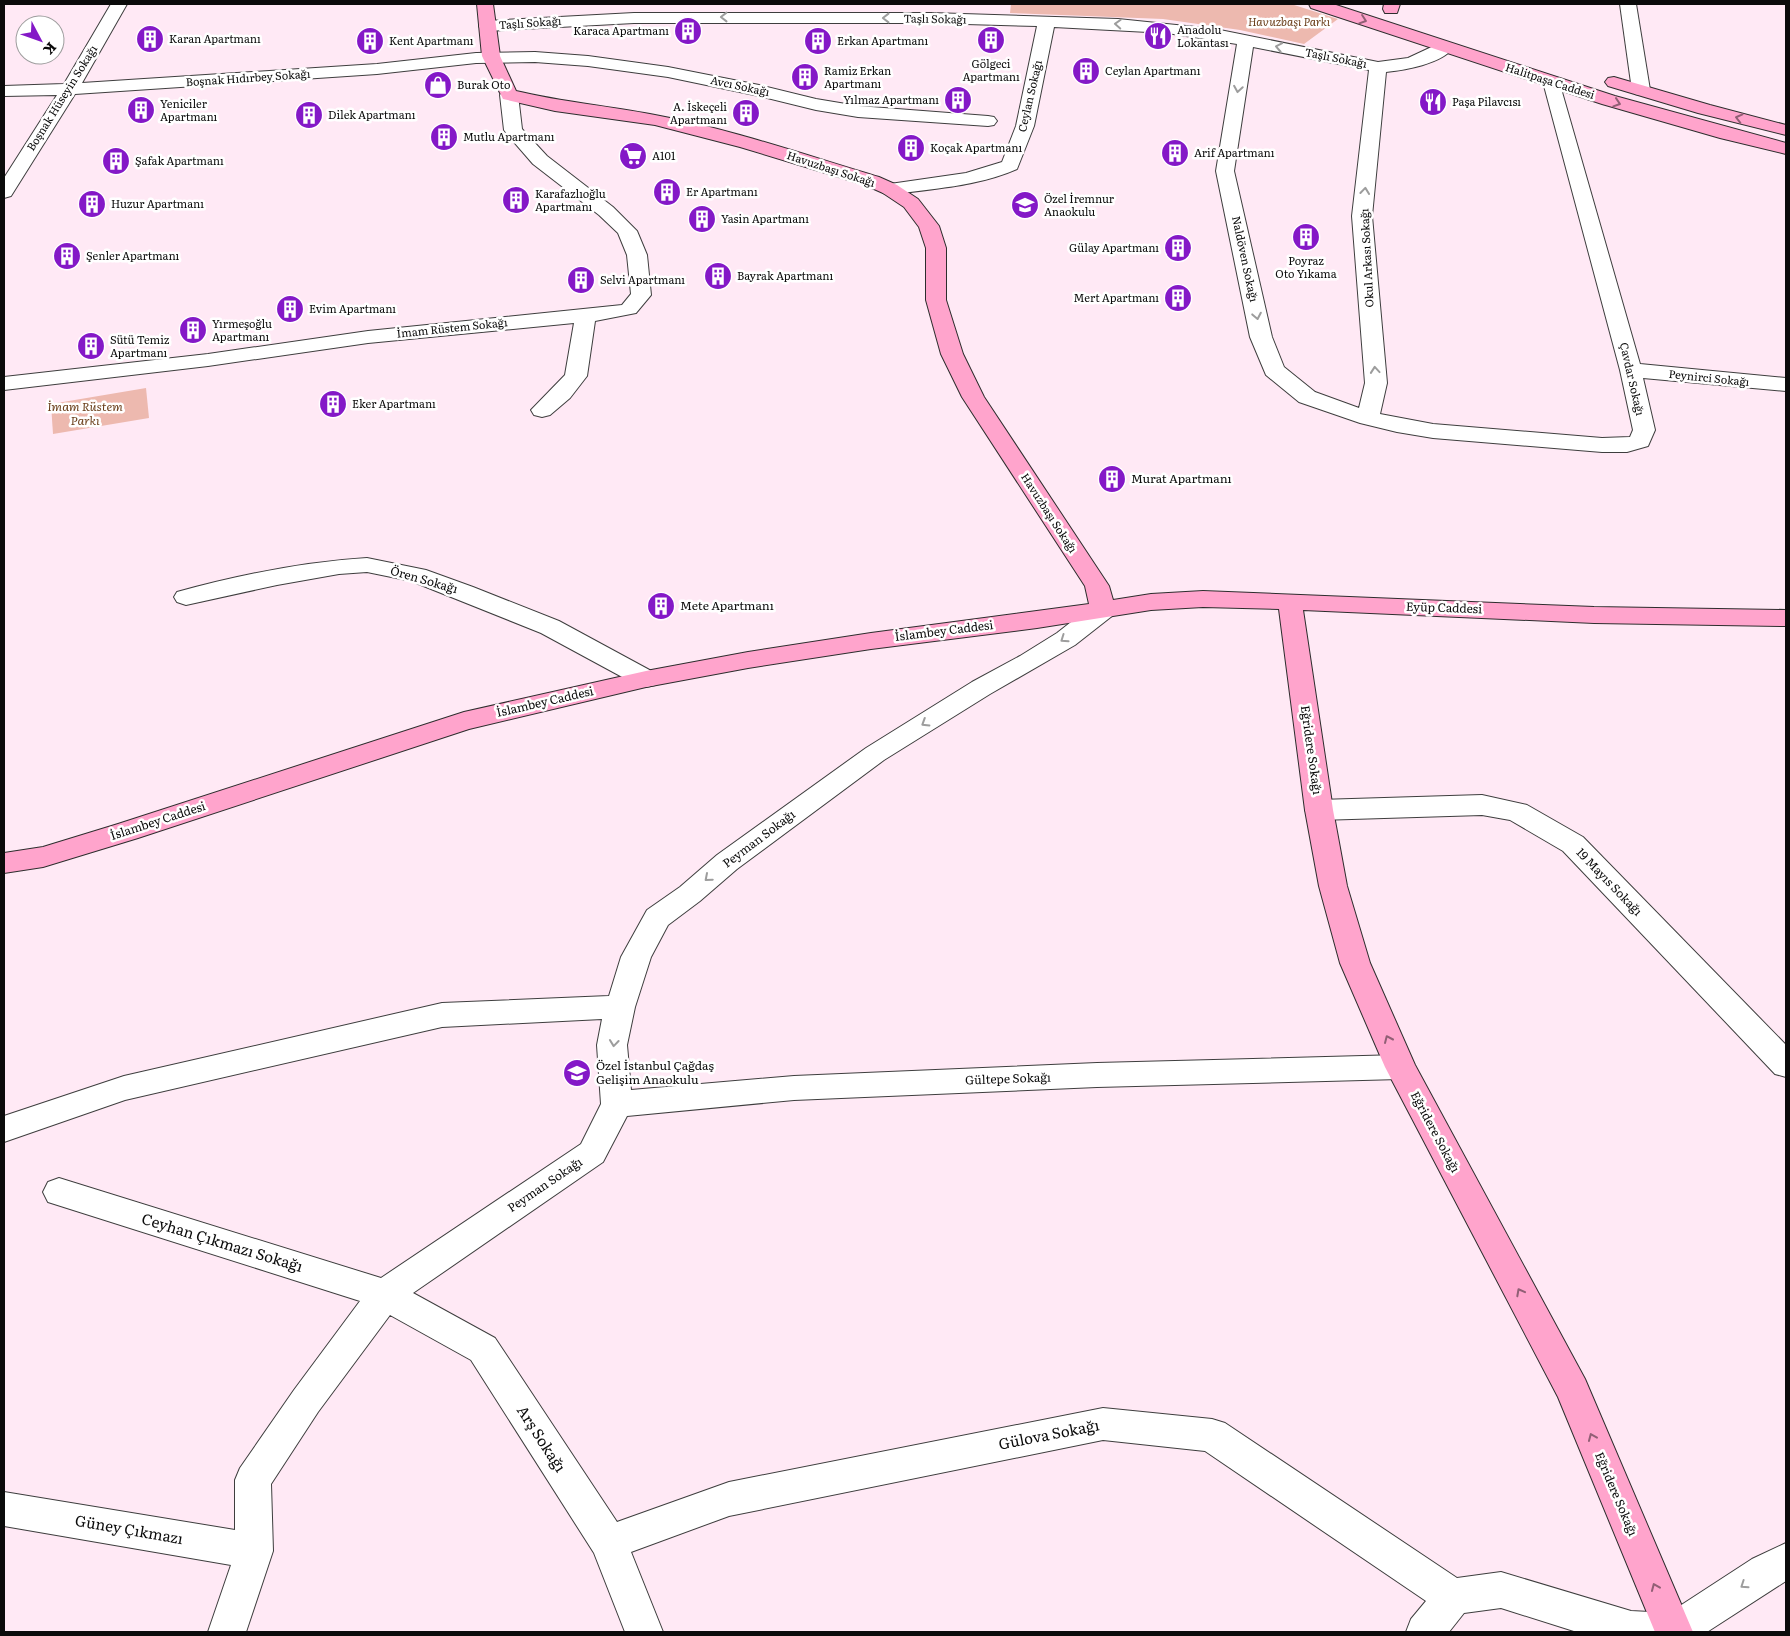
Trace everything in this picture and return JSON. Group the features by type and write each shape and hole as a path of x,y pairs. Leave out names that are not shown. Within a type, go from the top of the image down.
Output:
{"street":[{"name":"Boşnak Hüseyin Sokağı","path":"4,192 69,90 118,4"},
{"path":"485,4 492,56 509,95"},
{"name":"Halitpaşa Caddesi","path":"1317,4 1444,48 1682,123 1786,149"},
{"path":"1628,4 1641,90"},
{"path":"1386,6 1410,16"},
{"name":"Taşlı Sokağı","path":"487,26 634,18 931,18 1047,22 1167,28 1246,40 1378,67 1402,66 1422,61 1444,48"},
{"name":"Ceylan Sokağı","path":"890,189 975,178 1010,165 1025,126 1047,22"},
{"name":"Naldöven Sokağı","path":"1246,40 1225,170 1261,337 1274,370 1307,397 1368,418"},
{"name":"Boşnak Hıdırbey Sokağı","path":"4,91 69,90 381,68 492,56"},
{"name":"Avcı Sokağı","path":"492,56 591,61 692,76 837,109 892,115 988,121"},
{"name":"Okul Arkası Sokağı","path":"1368,418 1376,383 1362,216 1378,67"},
{"name":"Halitpaşa Caddesi","path":"1595,76 1786,130"},
{"name":"Çavdar Sokağı","path":"1368,418 1433,431 1602,445 1627,445 1640,441 1644,430 1631,370 1552,82"},
{"name":"Havuzbaşı Sokağı","path":"509,95 555,106 664,122 747,143 872,181 890,189 911,203 929,226 936,248 936,300 952,354 973,397 1097,586 1103,610"},
{"name":"İmam Rüstem Sokağı","path":"4,384 208,360 368,337 629,309 641,295 637,255 627,231 606,211 540,160 513,130 509,95"},
{"path":"542,410 562,393 576,376 586,315"},
{"name":"Peynirci Sokağı","path":"1631,370 1786,385"},
{"name":"Ören Sokağı","path":"186,597 277,577 339,567 367,565 397,570 464,592 550,627 646,679"},
{"name":"Eyüp Caddesi","path":"1103,610 1151,602 1203,599 1594,614 1786,618"},
{"name":"Eğridere Sokağı","path":"1290,602 1319,810 1333,886 1355,963 1400,1067 1573,1390 1674,1632"},
{"name":"İslambey Caddesi","path":"4,863 43,857 128,831 464,721 646,679 748,660 870,641 1103,610"},
{"name":"Peyman Sokağı","path":"227,1632 254,1551 253,1480 306,1401 385,1294 592,1152 617,1104 612,1045 620,1007 636,957 657,918 690,894 746,847 875,754 981,688 1066,639 1103,610"},
{"name":"19 Mayıs Sokağı","path":"1319,810 1482,804 1517,812 1573,844 1786,1065"},
{"path":"4,1129 124,1088 442,1015 620,1007"},
{"name":"Gültepe Sokağı","path":"617,1104 794,1088 1097,1075 1400,1067"},
{"name":"Ceyhan Çıkmazı Sokağı","path":"59,1192 385,1294"},
{"name":"Arş Sokağı","path":"385,1294 426,1319 483,1349 609,1543 644,1632"},
{"name":"Gülova Sokağı","path":"609,1543 729,1499 1103,1424 1212,1436 1453,1597"},
{"name":"Güney Çıkmazı","path":"4,1509 254,1551"},
{"path":"1425,1632 1453,1597 1501,1590 1631,1630 1674,1632 1764,1572 1786,1561"}],"green space":[{"name":"Havuzbaşı Parkı","path":"1011,4 1291,4 1338,19 1304,44 1240,30 1163,19 1010,13"},
{"name":"İmam Rüstem Parkı","path":"146,388 149,418 53,434 51,404"}],"place":[{"name":"Karaca Apartmanı","path":"688,31"},
{"name":"Anadolu Lokantası","path":"1158,36"},
{"name":"Karan Apartmanı","path":"150,39"},
{"name":"Gölgeci Apartmanı","path":"991,40"},
{"name":"Kent Apartmanı","path":"370,41"},
{"name":"Erkan Apartmanı","path":"818,41"},
{"name":"Ceylan Apartmanı","path":"1086,71"},
{"name":"Ramiz Erkan Apartmanı","path":"805,77"},
{"name":"Burak Oto","path":"438,85"},
{"name":"Yılmaz Apartmanı","path":"958,100"},
{"name":"Paşa Pilavcısı","path":"1433,102"},
{"name":"Yeniciler Apartmanı","path":"141,110"},
{"name":"A. İskeçeli Apartmanı","path":"746,113"},
{"name":"Dilek Apartmanı","path":"309,115"},
{"name":"Mutlu Apartmanı","path":"444,137"},
{"name":"Koçak Apartmanı","path":"911,148"},
{"name":"Arif Apartmanı","path":"1175,153"},
{"name":"A101","path":"633,156"},
{"name":"Şafak Apartmanı","path":"116,161"},
{"name":"Er Apartmanı","path":"667,192"},
{"name":"Karafazlıoğlu Apartmanı","path":"516,200"},
{"name":"Huzur Apartmanı","path":"92,204"},
{"name":"Özel İremnur Anaokulu","path":"1025,205"},
{"name":"Yasin Apartmanı","path":"702,219"},
{"name":"Poyraz Oto Yıkama","path":"1306,237"},
{"name":"Gülay Apartmanı","path":"1178,248"},
{"name":"Şenler Apartmanı","path":"67,256"},
{"name":"Bayrak Apartmanı","path":"718,276"},
{"name":"Selvi Apartmanı","path":"581,280"},
{"name":"Mert Apartmanı","path":"1178,298"},
{"name":"Evim Apartmanı","path":"290,309"},
{"name":"Yırmeşoğlu Apartmanı","path":"193,330"},
{"name":"Sütü Temiz Apartmanı","path":"91,346"},
{"name":"Eker Apartmanı","path":"333,404"},
{"name":"Murat Apartmanı","path":"1112,479"},
{"name":"Mete Apartmanı","path":"661,606"},
{"name":"Özel İstanbul Çağdaş Gelişim Anaokulu","path":"577,1073"}]}
